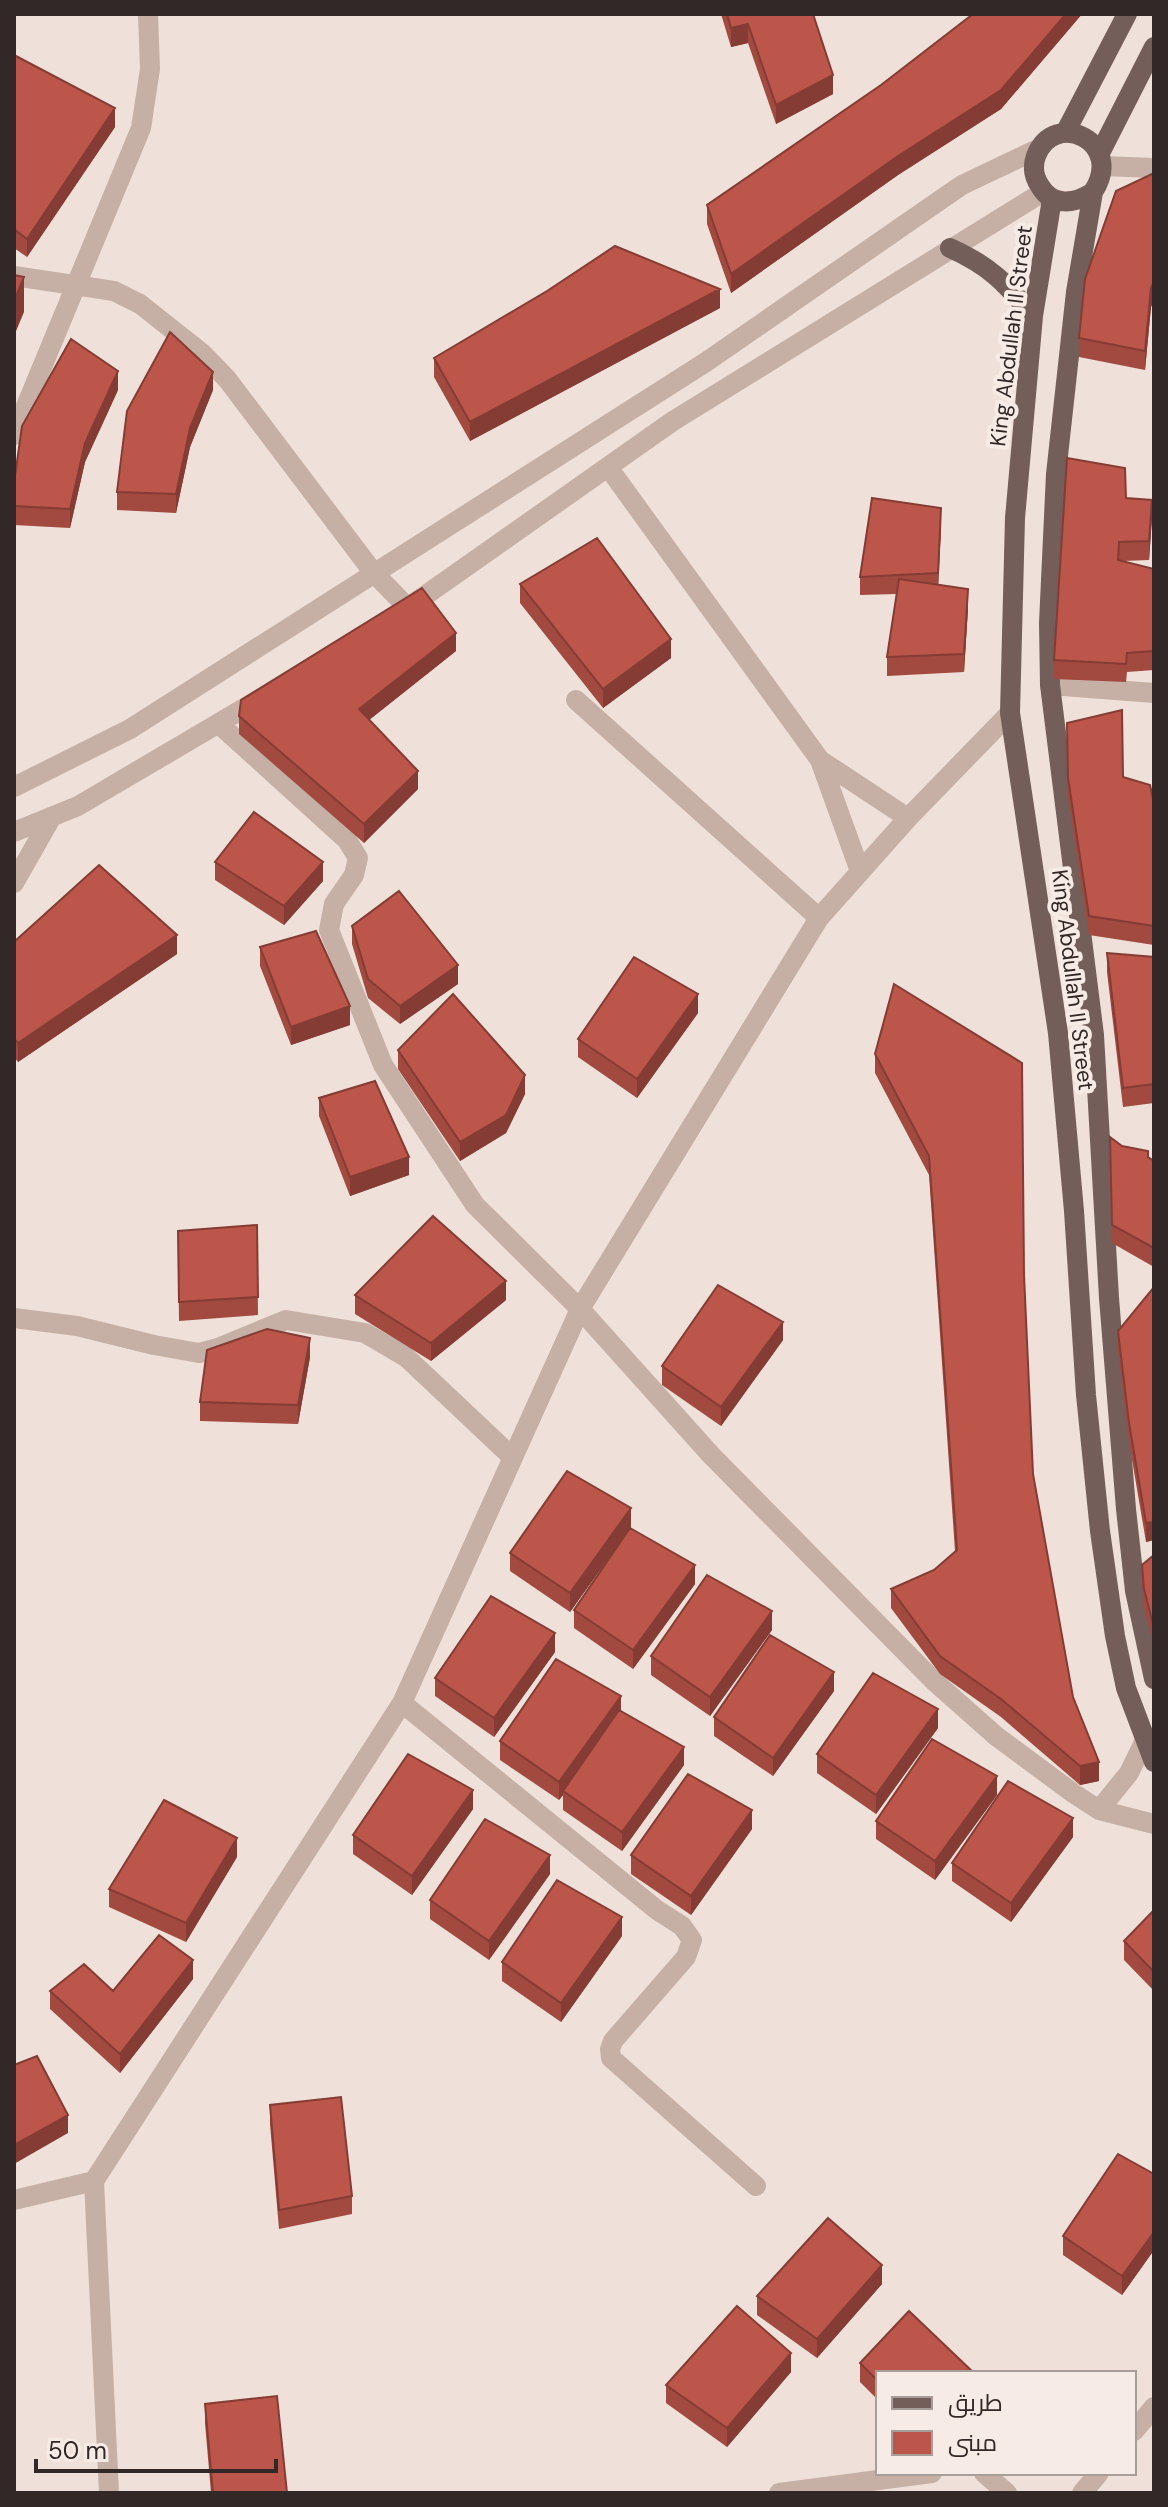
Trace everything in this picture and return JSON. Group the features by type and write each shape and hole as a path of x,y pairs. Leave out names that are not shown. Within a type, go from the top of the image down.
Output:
{"main road":[{"path":"1065,133 1127,14"},
{"path":"1101,160 1091,141 1079,134 1065,133 1051,138 1040,148 1034,162 1035,178 1048,195 1066,203 1081,200 1093,192 1101,180 1101,160 1154,47"},
{"name":"King Abdullah II Street","path":"1093,192 1076,292 1056,474 1049,623 1050,685 1094,1035 1109,1298 1135,1591 1154,1679"},
{"name":"King Abdullah II Street","path":"1048,195 1033,316 1015,518 1010,713 1058,1033 1086,1395 1100,1531 1126,1688 1154,1762"},
{"path":"950,248 979,261 1009,285 1033,316"}],"street":[{"path":"14,435 141,128 150,69 148,14"},
{"path":"14,787 130,729 706,362 962,185 1040,148"},
{"path":"1101,160 1154,168"},
{"path":"14,276 114,291 140,304 202,353 227,379 401,612 673,421 950,248 1048,195"},
{"path":"608,467 820,760 860,871"},
{"path":"14,832 78,806 286,683"},
{"path":"1050,685 1154,693"},
{"path":"576,700 819,918"},
{"path":"109,2493 94,2181 402,1703 580,1309 819,918 908,818 1010,713"},
{"path":"219,724 347,840 358,858 354,875 334,904 329,930 383,1065 475,1205 580,1309 711,1455 935,1682 996,1736 1099,1810 1154,1824"},
{"path":"820,760 908,818"},
{"path":"14,883 51,818"},
{"path":"14,1318 77,1326 199,1353 286,1320 365,1333 406,1357 511,1456"},
{"path":"402,1703 657,1910 682,1926 692,1940 686,1957 613,2041 611,2058 756,2186"},
{"path":"1099,1810 1129,1773 1144,1742"},
{"path":"14,2200 94,2181"},
{"path":"1136,2429 1154,2407"},
{"path":"779,2493 917,2475"},
{"path":"986,2475 1007,2493"},
{"path":"1082,2493 1097,2475"}],"building":[{"path":"727,14 813,14 833,75 776,105 748,24 731,28"},
{"path":"973,14 1066,14 1001,90 898,156 731,274 707,205 881,85"},
{"path":"14,55 115,108 27,239 14,229"},
{"path":"1154,173 1154,281 1145,351 1079,338 1085,279 1116,191"},
{"path":"615,246 720,289 470,422 434,358 547,291"},
{"path":"14,275 24,277 14,301"},
{"path":"170,332 213,372 190,428 176,494 117,492 127,411"},
{"path":"71,339 118,371 85,443 70,509 14,506 22,426"},
{"path":"1067,458 1125,468 1126,498 1152,500 1149,541 1119,542 1118,560 1154,569 1154,651 1127,653 1126,664 1054,660"},
{"path":"872,498 941,508 938,573 860,577"},
{"path":"597,538 671,639 603,689 520,584"},
{"path":"899,579 968,589 964,654 887,657"},
{"path":"422,588 456,633 359,709 418,771 364,824 239,716 241,700"},
{"path":"1122,710 1123,777 1150,785 1154,803 1154,926 1089,916 1068,778 1067,723"},
{"path":"254,812 323,862 284,906 215,862"},
{"path":"99,865 177,935 18,1043 14,1038 14,942"},
{"path":"399,891 458,965 400,1006 368,979 352,926"},
{"path":"316,931 350,1006 291,1027 260,947"},
{"path":"1107,953 1154,957 1154,1084 1123,1088"},
{"path":"634,957 698,994 637,1079 578,1039"},
{"path":"894,984 1022,1063 1024,1275 1033,1474 1073,1697 1099,1762 1080,1766 1001,1699 940,1656 891,1589 934,1570 957,1550 929,1156 875,1054"},
{"path":"453,994 525,1075 506,1115 460,1142 398,1050"},
{"path":"375,1081 409,1157 350,1177 319,1098"},
{"path":"1110,1137 1122,1146 1148,1151 1148,1157 1154,1161 1154,1248 1112,1225"},
{"path":"433,1216 506,1281 431,1343 355,1295"},
{"path":"257,1225 258,1297 179,1302 178,1231"},
{"path":"718,1285 783,1322 721,1407 662,1366"},
{"path":"1154,1287 1154,1522 1146,1523 1118,1331"},
{"path":"267,1329 310,1338 298,1405 200,1402 207,1350"},
{"path":"567,1471 631,1508 570,1593 510,1553"},
{"path":"630,1528 695,1565 633,1650 574,1610"},
{"path":"1154,1555 1154,1628 1144,1589 1142,1565"},
{"path":"707,1575 772,1611 710,1697 651,1656"},
{"path":"491,1596 555,1633 494,1718 435,1678"},
{"path":"770,1635 834,1672 773,1758 714,1717"},
{"path":"556,1659 621,1696 559,1782 500,1741"},
{"path":"873,1673 938,1709 876,1795 817,1754"},
{"path":"619,1710 684,1747 622,1832 563,1791"},
{"path":"932,1739 997,1776 935,1861 876,1821"},
{"path":"408,1754 473,1790 412,1876 353,1835"},
{"path":"688,1774 752,1810 691,1896 631,1855"},
{"path":"1008,1781 1073,1818 1011,1903 952,1863"},
{"path":"164,1800 237,1838 186,1923 109,1889"},
{"path":"485,1819 550,1855 489,1941 430,1900"},
{"path":"557,1880 622,1917 561,2003 502,1962"},
{"path":"1154,1910 1154,1972 1124,1941"},
{"path":"159,1935 193,1960 120,2054 50,1991 84,1964 113,1991"},
{"path":"37,2056 68,2115 14,2145 14,2065"},
{"path":"341,2097 352,2196 279,2210 270,2105"},
{"path":"1118,2154 1154,2174 1154,2232 1122,2276 1063,2236"},
{"path":"828,2218 882,2265 817,2339 757,2296"},
{"path":"737,2306 791,2353 727,2428 666,2385"},
{"path":"909,2311 972,2371 876,2371 876,2379 860,2363"},
{"path":"277,2396 287,2493 213,2493 205,2404"}]}
